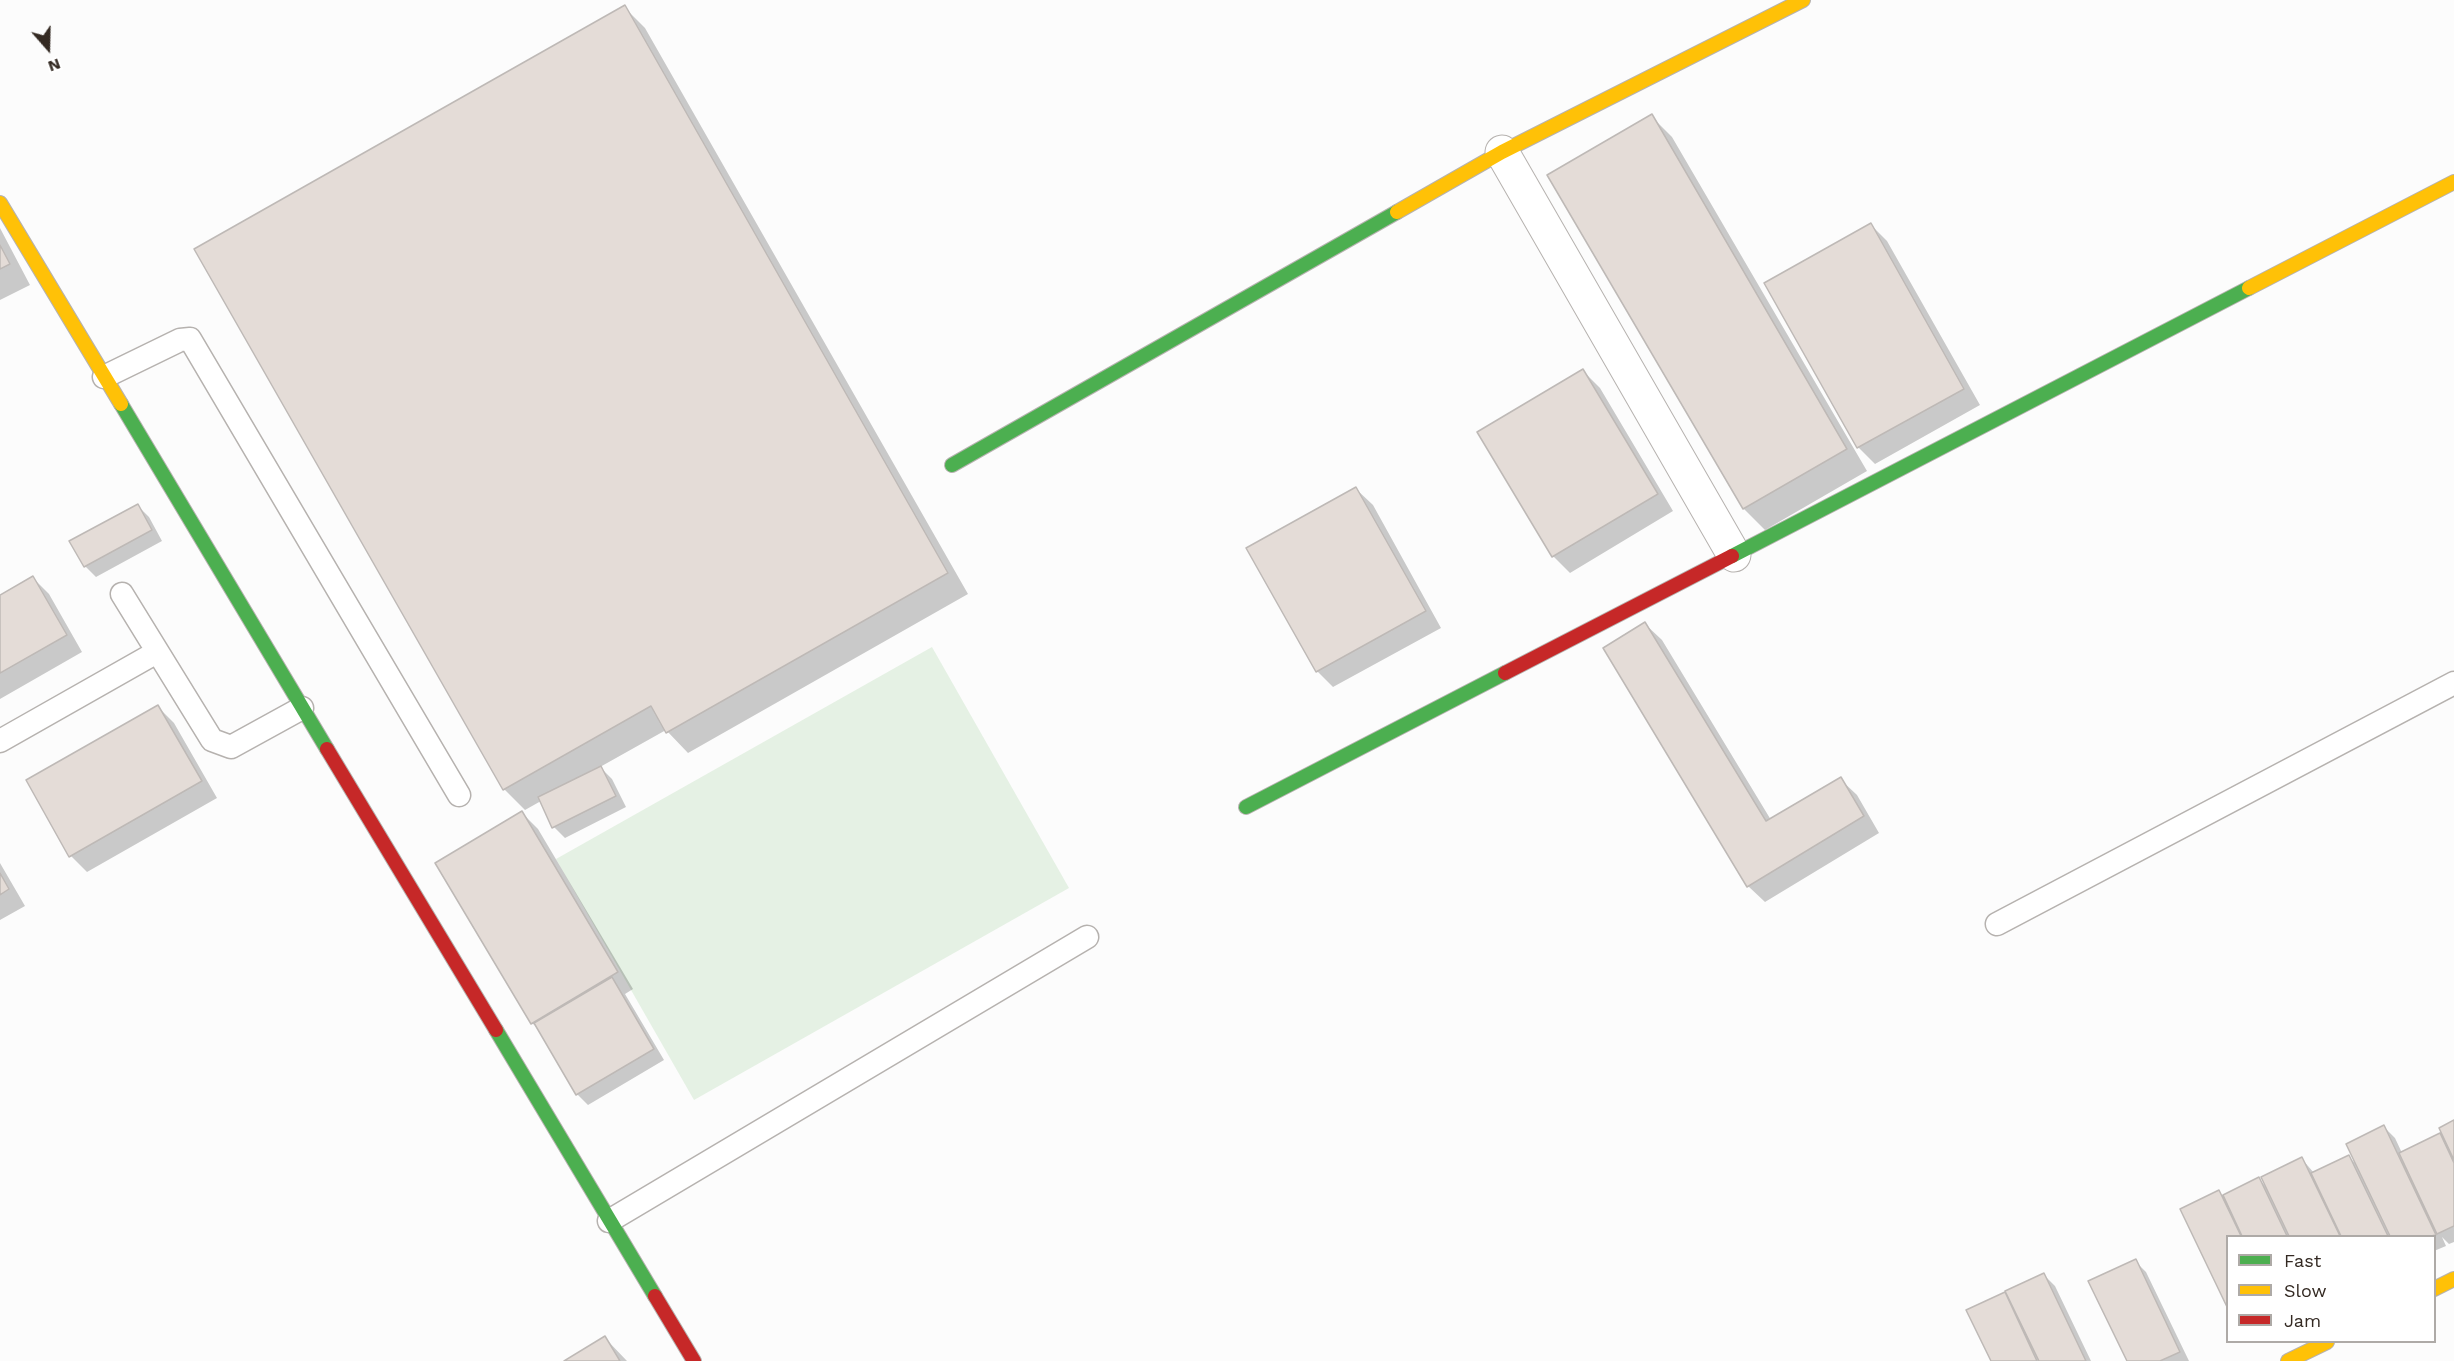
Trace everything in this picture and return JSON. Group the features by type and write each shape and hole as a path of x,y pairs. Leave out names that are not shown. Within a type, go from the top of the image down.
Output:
{"street":[{"path":"952,465 1502,152 1803,0"},
{"path":"1502,152 1734,555"},
{"path":"1246,807 2454,182"},
{"path":"0,203 694,1361"},
{"path":"2436,1287 2454,1279"},
{"path":"2288,1361 2323,1343"}],"lane":[{"path":"104,377 180,340 190,339 459,795"},
{"path":"122,594 212,740 231,747 302,708"},
{"path":"0,741 157,652"},
{"path":"1998,924 2454,683"},
{"path":"609,1221 1087,937"}],"shaded area":[{"path":"932,647 1069,888 694,1100 556,859"}],"building":[{"path":"625,5 948,573 666,733 651,706 503,790 194,249"},
{"path":"1652,114 1847,449 1743,509 1547,175"},
{"path":"1871,223 1964,389 1857,448 1764,283"},
{"path":"0,245 10,264 0,269"},
{"path":"1583,369 1658,494 1552,557 1477,432"},
{"path":"1356,487 1426,611 1316,672 1246,548"},
{"path":"138,504 152,530 84,567 69,541"},
{"path":"33,576 67,635 0,673 0,595"},
{"path":"1645,622 1766,821 1841,777 1864,816 1747,887 1603,648"},
{"path":"158,705 202,781 69,857 26,780"},
{"path":"601,766 616,796 552,828 538,797"},
{"path":"522,811 618,972 531,1024 435,863"},
{"path":"0,873 9,889 0,895"},
{"path":"612,977 654,1049 576,1095 534,1023"},
{"path":"2454,1120 2454,1160 2439,1128"},
{"path":"2384,1125 2436,1235 2390,1235 2346,1144"},
{"path":"2440,1133 2454,1163 2454,1226 2437,1234 2399,1153"},
{"path":"2349,1155 2388,1235 2341,1235 2311,1173"},
{"path":"2302,1157 2340,1235 2289,1235 2261,1177"},
{"path":"2259,1177 2287,1235 2242,1235 2223,1195"},
{"path":"2219,1190 2241,1235 2226,1235 2226,1305 2180,1209"},
{"path":"2136,1259 2180,1352 2160,1361 2127,1361 2088,1281"},
{"path":"2044,1273 2086,1361 2039,1361 2005,1291"},
{"path":"2005,1292 2037,1361 1991,1361 1966,1310"},
{"path":"605,1336 620,1361 564,1361"}],"traffic: fast":[{"path":"952,465 1397,212"},
{"path":"1732,556 2249,288"},
{"path":"121,404 327,749"},
{"path":"1246,807 1505,673"},
{"path":"496,1030 655,1296"}],"traffic: slow":[{"path":"1397,212 1502,152 1803,0"},
{"path":"2249,288 2454,182"},
{"path":"0,203 121,404"},
{"path":"2436,1288 2454,1279"},
{"path":"2288,1361 2325,1343"}],"traffic: jam":[{"path":"1505,673 1732,556"},
{"path":"327,749 496,1030"},
{"path":"655,1296 694,1361"}]}
